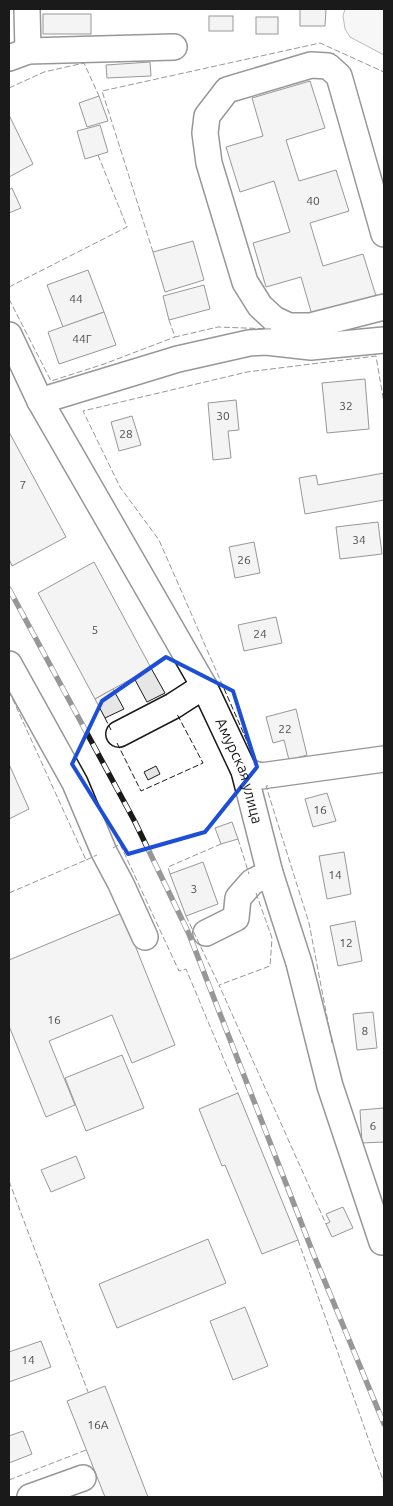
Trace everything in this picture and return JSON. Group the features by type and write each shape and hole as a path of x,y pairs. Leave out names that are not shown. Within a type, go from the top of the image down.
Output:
{"lane":[{"path":"27,9 18,54 174,47"},
{"path":"384,234 339,76 328,66 311,65 227,90 214,105 207,116 205,133 209,162 245,282 260,306 274,319 289,326 310,326 384,307"},
{"name":"Амурская улица","path":"9,335 16,372 40,401 204,686 244,771 270,873 299,963 330,1086 382,1242"},
{"path":"40,401 178,359 249,343 266,342 311,347 384,340"},
{"path":"9,664 75,783 104,852 121,884 145,938"},
{"path":"119,734 172,706 204,686"},
{"path":"244,771 261,776 384,759"},
{"path":"206,933 236,918 238,898 252,882 270,873"},
{"path":"30,1497 83,1478"}],"highlighted area":[{"path":"166,657 233,691 257,767 205,832 128,854 72,764 102,701"}],"shaded area":[{"path":"345,9 384,9 384,55 350,37 345,29 343,16"}],"building":[{"path":"300,9 326,9 325,26 300,26"},
{"path":"43,14 91,14 91,34 43,34"},
{"path":"209,16 233,16 233,31 209,31"},
{"path":"256,17 278,17 278,34 256,34"},
{"path":"150,62 151,76 107,78 106,65"},
{"path":"310,81 325,128 286,140 299,181 336,170 349,211 310,223 323,266 363,254 376,296 312,315 301,277 266,287 253,243 290,232 274,181 240,192 226,147 263,136 252,98"},
{"path":"99,96 108,121 87,127 79,103"},
{"path":"9,115 33,164 9,177"},
{"path":"100,125 108,152 85,159 77,131"},
{"path":"12,188 21,208 9,213 9,190"},
{"path":"193,241 204,280 165,292 153,252"},
{"path":"88,270 104,312 63,327 47,285"},
{"path":"204,285 210,309 169,320 163,296"},
{"path":"104,312 116,345 59,364 48,332"},
{"path":"365,379 369,429 327,433 322,383"},
{"path":"236,400 239,430 228,431 231,458 213,460 208,403"},
{"path":"132,416 141,445 119,451 111,422"},
{"path":"9,432 66,537 12,566 9,559"},
{"path":"384,473 384,500 305,514 299,478 316,475 318,485"},
{"path":"378,522 382,554 340,559 336,527"},
{"path":"254,542 260,573 235,578 229,547"},
{"path":"94,562 151,668 95,699 38,593"},
{"path":"276,617 282,643 244,651 238,625"},
{"path":"151,668 165,693 147,702 134,678"},
{"path":"113,689 124,709 105,718 95,699"},
{"path":"296,709 307,755 289,760 284,740 273,743 266,717"},
{"path":"9,764 29,809 9,819"},
{"path":"156,766 160,774 148,780 144,772"},
{"path":"327,793 336,821 313,827 305,799"},
{"path":"232,822 238,839 221,844 215,828"},
{"path":"344,852 351,894 327,899 319,856"},
{"path":"203,862 218,904 186,916 170,874"},
{"path":"122,913 175,1045 132,1063 112,1015 49,1041 75,1105 46,1117 9,1026 9,960"},
{"path":"355,921 362,961 338,966 330,926"},
{"path":"373,1012 377,1048 357,1050 353,1014"},
{"path":"122,1055 144,1108 86,1131 65,1078"},
{"path":"238,1093 298,1240 262,1254 225,1165 222,1166 199,1109"},
{"path":"384,1108 384,1142 362,1143 360,1110"},
{"path":"76,1156 85,1178 51,1192 41,1170"},
{"path":"343,1207 353,1228 332,1237 326,1224 330,1222 326,1214"},
{"path":"208,1239 226,1283 117,1328 99,1284"},
{"path":"245,1307 268,1366 233,1380 210,1321"},
{"path":"41,1341 51,1367 9,1382 9,1352"},
{"path":"105,1386 148,1497 105,1497 67,1401"},
{"path":"23,1431 32,1454 9,1463 9,1436"}],"railway":[{"path":"9,589 135,822 189,934 313,1253 384,1424"}],"fence":[{"path":"153,252 102,91 320,43 384,72"},
{"path":"9,88 44,72 84,63 99,96"},
{"path":"9,287 127,227 98,155"},
{"path":"9,299 51,381 104,364 175,337"},
{"path":"169,320 175,337 218,327 271,329"},
{"path":"257,764 159,540 120,487 83,411 247,372 376,356 384,403"},
{"path":"9,691 86,860 9,893"},
{"path":"117,743 141,791 203,763 177,714"},
{"path":"105,718 111,730"},
{"path":"268,786 266,786 309,923 332,1043"},
{"path":"238,839 249,874"},
{"path":"113,848 120,844 179,971 186,969 238,1093"},
{"path":"170,874 168,867 221,844"},
{"path":"86,860 97,855"},
{"path":"256,893 272,938 270,966 219,985 326,1224"},
{"path":"186,916 219,985"},
{"path":"9,1181 88,1392"},
{"path":"298,1240 384,1483"},
{"path":"9,1480 86,1450"}]}
